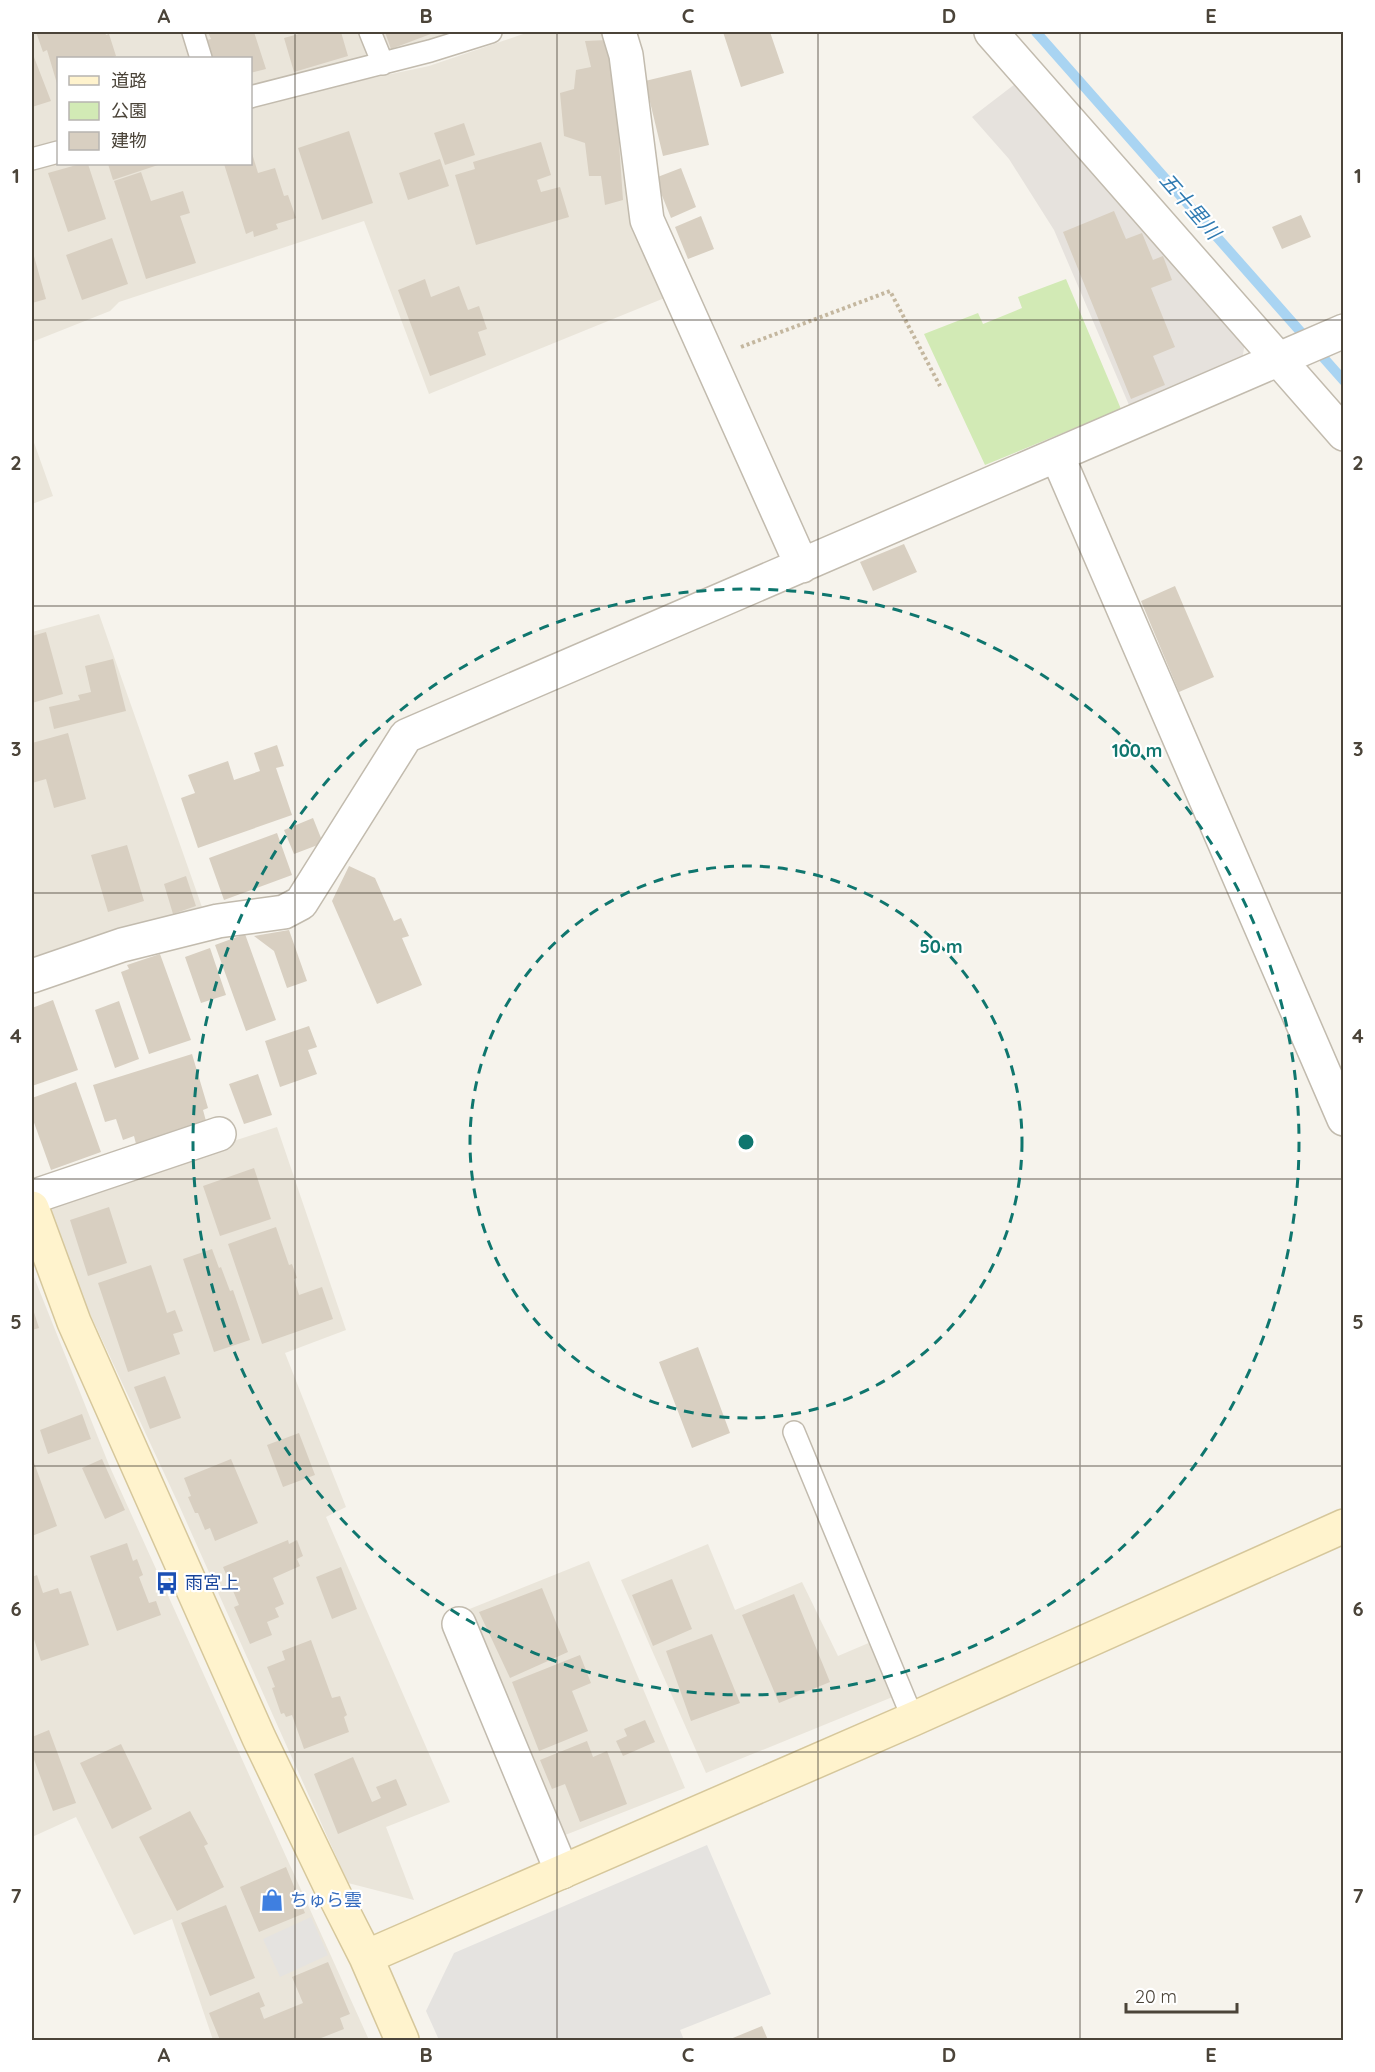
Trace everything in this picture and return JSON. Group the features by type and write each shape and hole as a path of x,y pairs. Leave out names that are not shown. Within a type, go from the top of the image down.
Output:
{"street":[{"path":"619,32 626,55 647,220 802,566"},
{"path":"991,32 1344,434"},
{"path":"32,976 133,943 218,921 284,912 301,903 406,736 1338,333"},
{"path":"1057,455 1344,1119"},
{"path":"32,1197 219,1134"},
{"path":"32,1208 74,1322 254,1727 336,1900 366,1957 402,2040"},
{"path":"366,1957 913,1719 1344,1526"},
{"path":"459,1624 562,1872"}],"lane":[{"path":"193,32 201,57"},
{"path":"370,32 383,64"},
{"path":"252,97 383,64 491,32"},
{"path":"32,159 57,152"},
{"path":"794,1432 913,1719"}],"path":[{"path":"710,359 890,291 940,386"}],"shaded area":[{"path":"32,32 463,32 429,43 252,85 252,57 57,57 57,140 32,148"},
{"path":"529,32 610,32 620,60 627,202 667,297 429,394 364,221 119,302 110,311 32,342 32,170 57,163 252,165 252,108 302,93 429,66"},
{"path":"1019,81 1246,337 1242,360 1129,405 1054,230 1009,159 972,117"},
{"path":"32,437 53,496 32,504"},
{"path":"99,614 203,910 32,963 32,632"},
{"path":"277,1127 346,1330 285,1353 346,1507 326,1517 450,1802 386,1827 414,1900 348,1883 178,1503 78,1288 48,1201"},
{"path":"32,1272 109,1465 369,2040 213,2040 172,1919 134,1935 76,1817 32,1837"},
{"path":"708,1544 735,1610 802,1582 838,1656 871,1642 895,1696 706,1773 621,1580"},
{"path":"589,1561 685,1788 555,1839 462,1612"},
{"path":"707,1845 771,1994 680,2030 684,2040 439,2040 426,2011 454,1953"},
{"path":"311,1917 328,1955 280,1977 263,1939"}],"green space":[{"path":"1066,279 1121,409 985,465 924,334 978,313 983,324 1022,308 1018,297"}],"building":[{"path":"36,32 105,32 106,35 109,34 116,56 57,57 57,84 47,50 43,52"},
{"path":"208,32 254,32 266,69 252,72 252,57 213,57 207,40 211,39"},
{"path":"306,32 341,32 348,56 294,72 284,38"},
{"path":"385,32 436,32 391,49"},
{"path":"723,32 770,32 784,73 741,87"},
{"path":"608,40 614,71 623,200 605,205 601,176 589,176 585,143 564,136 560,93 574,89 576,70 591,67 585,41"},
{"path":"32,52 51,101 32,107"},
{"path":"691,70 709,145 663,156 645,81"},
{"path":"464,123 475,155 445,165 434,133"},
{"path":"349,131 373,203 322,220 298,148"},
{"path":"541,142 551,175 537,180 541,192 560,187 569,217 476,245 455,175 475,169 473,162"},
{"path":"252,153 258,173 275,168 284,196 288,195 296,218 276,224 278,229 254,237 253,231 246,234 224,165 252,165"},
{"path":"440,159 449,186 408,200 399,173"},
{"path":"76,165 88,165 106,219 68,232 48,173"},
{"path":"108,165 158,165 113,180"},
{"path":"681,168 696,207 671,218 655,178"},
{"path":"141,172 151,201 183,191 190,213 180,216 196,263 146,279 114,181"},
{"path":"1114,211 1126,239 1142,233 1153,260 1163,256 1172,280 1151,288 1175,347 1153,356 1165,385 1131,399 1063,232"},
{"path":"1301,215 1311,237 1282,249 1272,227"},
{"path":"701,216 714,249 688,259 675,227"},
{"path":"112,238 128,284 82,300 66,255"},
{"path":"32,249 46,299 32,303"},
{"path":"425,279 431,297 459,286 468,310 479,306 487,329 478,332 486,355 430,376 398,290"},
{"path":"904,544 917,572 873,591 860,562"},
{"path":"1175,586 1214,677 1179,692 1141,601"},
{"path":"46,632 63,694 32,703 32,636"},
{"path":"113,659 126,711 54,729 49,707 80,700 78,695 91,692 85,666"},
{"path":"68,733 86,799 54,808 46,779 32,783 32,743"},
{"path":"277,745 284,766 276,768 292,815 198,848 181,798 195,793 188,775 228,761 234,780 260,771 254,753"},
{"path":"313,818 323,843 294,854 284,830"},
{"path":"277,833 292,875 224,900 209,858"},
{"path":"127,845 144,901 108,912 91,855"},
{"path":"349,866 375,878 394,921 401,918 409,936 402,938 422,985 377,1004 332,901"},
{"path":"186,876 196,906 173,914 164,884"},
{"path":"289,930 307,981 287,988 274,951 254,936"},
{"path":"245,934 276,1020 246,1031 215,945"},
{"path":"210,948 226,995 201,1003 185,957"},
{"path":"160,954 191,1040 149,1054 121,972 129,969 127,965"},
{"path":"53,1000 78,1070 32,1086 32,1008"},
{"path":"119,1001 139,1059 115,1068 95,1010"},
{"path":"309,1026 317,1047 308,1050 317,1074 280,1087 265,1041"},
{"path":"192,1054 208,1108 203,1110 206,1121 136,1144 134,1136 123,1140 116,1119 105,1122 93,1085"},
{"path":"258,1074 272,1115 244,1124 229,1084"},
{"path":"76,1082 101,1152 51,1170 32,1117 32,1098"},
{"path":"254,1168 271,1219 220,1236 203,1186"},
{"path":"109,1207 127,1263 88,1276 70,1220"},
{"path":"276,1227 289,1265 292,1264 297,1278 294,1279 299,1295 322,1287 333,1319 262,1344 228,1244"},
{"path":"212,1249 230,1291 233,1290 250,1340 214,1352 183,1259"},
{"path":"151,1265 167,1313 175,1310 183,1331 173,1334 180,1354 128,1372 98,1283"},
{"path":"32,1306 39,1328 32,1330"},
{"path":"698,1347 730,1433 692,1448 659,1362"},
{"path":"165,1376 181,1418 150,1429 134,1387"},
{"path":"82,1414 91,1439 48,1454 40,1430"},
{"path":"299,1433 315,1475 283,1487 267,1445"},
{"path":"32,1457 57,1526 32,1536"},
{"path":"102,1459 125,1510 105,1519 82,1468"},
{"path":"231,1459 258,1523 215,1541 210,1528 205,1530 198,1513 195,1513 188,1497 191,1496 184,1478"},
{"path":"288,1540 289,1544 297,1540 303,1556 297,1559 300,1566 273,1578 284,1604 275,1608 279,1617 267,1622 272,1635 250,1644 234,1607 239,1605 223,1567"},
{"path":"127,1543 133,1561 137,1559 143,1575 139,1577 149,1603 156,1601 161,1615 117,1631 90,1556"},
{"path":"341,1567 357,1609 332,1619 316,1577"},
{"path":"37,1575 43,1593 58,1588 60,1594 71,1591 89,1645 41,1661 32,1633 32,1577"},
{"path":"672,1579 692,1629 653,1646 632,1595"},
{"path":"542,1588 568,1652 510,1678 479,1612"},
{"path":"794,1594 830,1682 779,1703 742,1615"},
{"path":"712,1634 740,1703 691,1721 666,1651"},
{"path":"311,1640 332,1698 340,1696 347,1715 344,1717 349,1732 304,1749 292,1715 286,1717 284,1713 281,1714 272,1688 275,1687 267,1667 285,1660 282,1651"},
{"path":"580,1655 591,1683 572,1691 588,1731 539,1751 512,1682"},
{"path":"645,1720 655,1742 623,1756 616,1741 627,1736 624,1729"},
{"path":"49,1730 76,1803 53,1811 32,1754 32,1737"},
{"path":"587,1741 593,1757 607,1751 627,1804 580,1822 565,1784 552,1789 540,1760"},
{"path":"121,1744 152,1809 112,1829 80,1763"},
{"path":"353,1757 372,1802 381,1798 376,1787 396,1779 407,1805 338,1834 314,1774"},
{"path":"190,1811 208,1844 204,1846 224,1887 177,1911 139,1837"},
{"name":"ちゅら雲","path":"286,1867 305,1913 259,1932 240,1887"},
{"path":"226,1905 255,1978 210,1996 181,1923"},
{"path":"328,1962 350,2014 340,2018 344,2029 316,2040 220,2040 209,2013 259,1992 265,2006 260,2008 264,2019 303,2003 292,1977"},
{"path":"762,2026 768,2040 728,2040"}],"waterway":[{"name":"五十里川","path":"1036,32 1344,381"}],"place":[{"name":"雨宮上","path":"167,1583"},
{"name":"ちゅら雲","path":"272,1900"}]}
